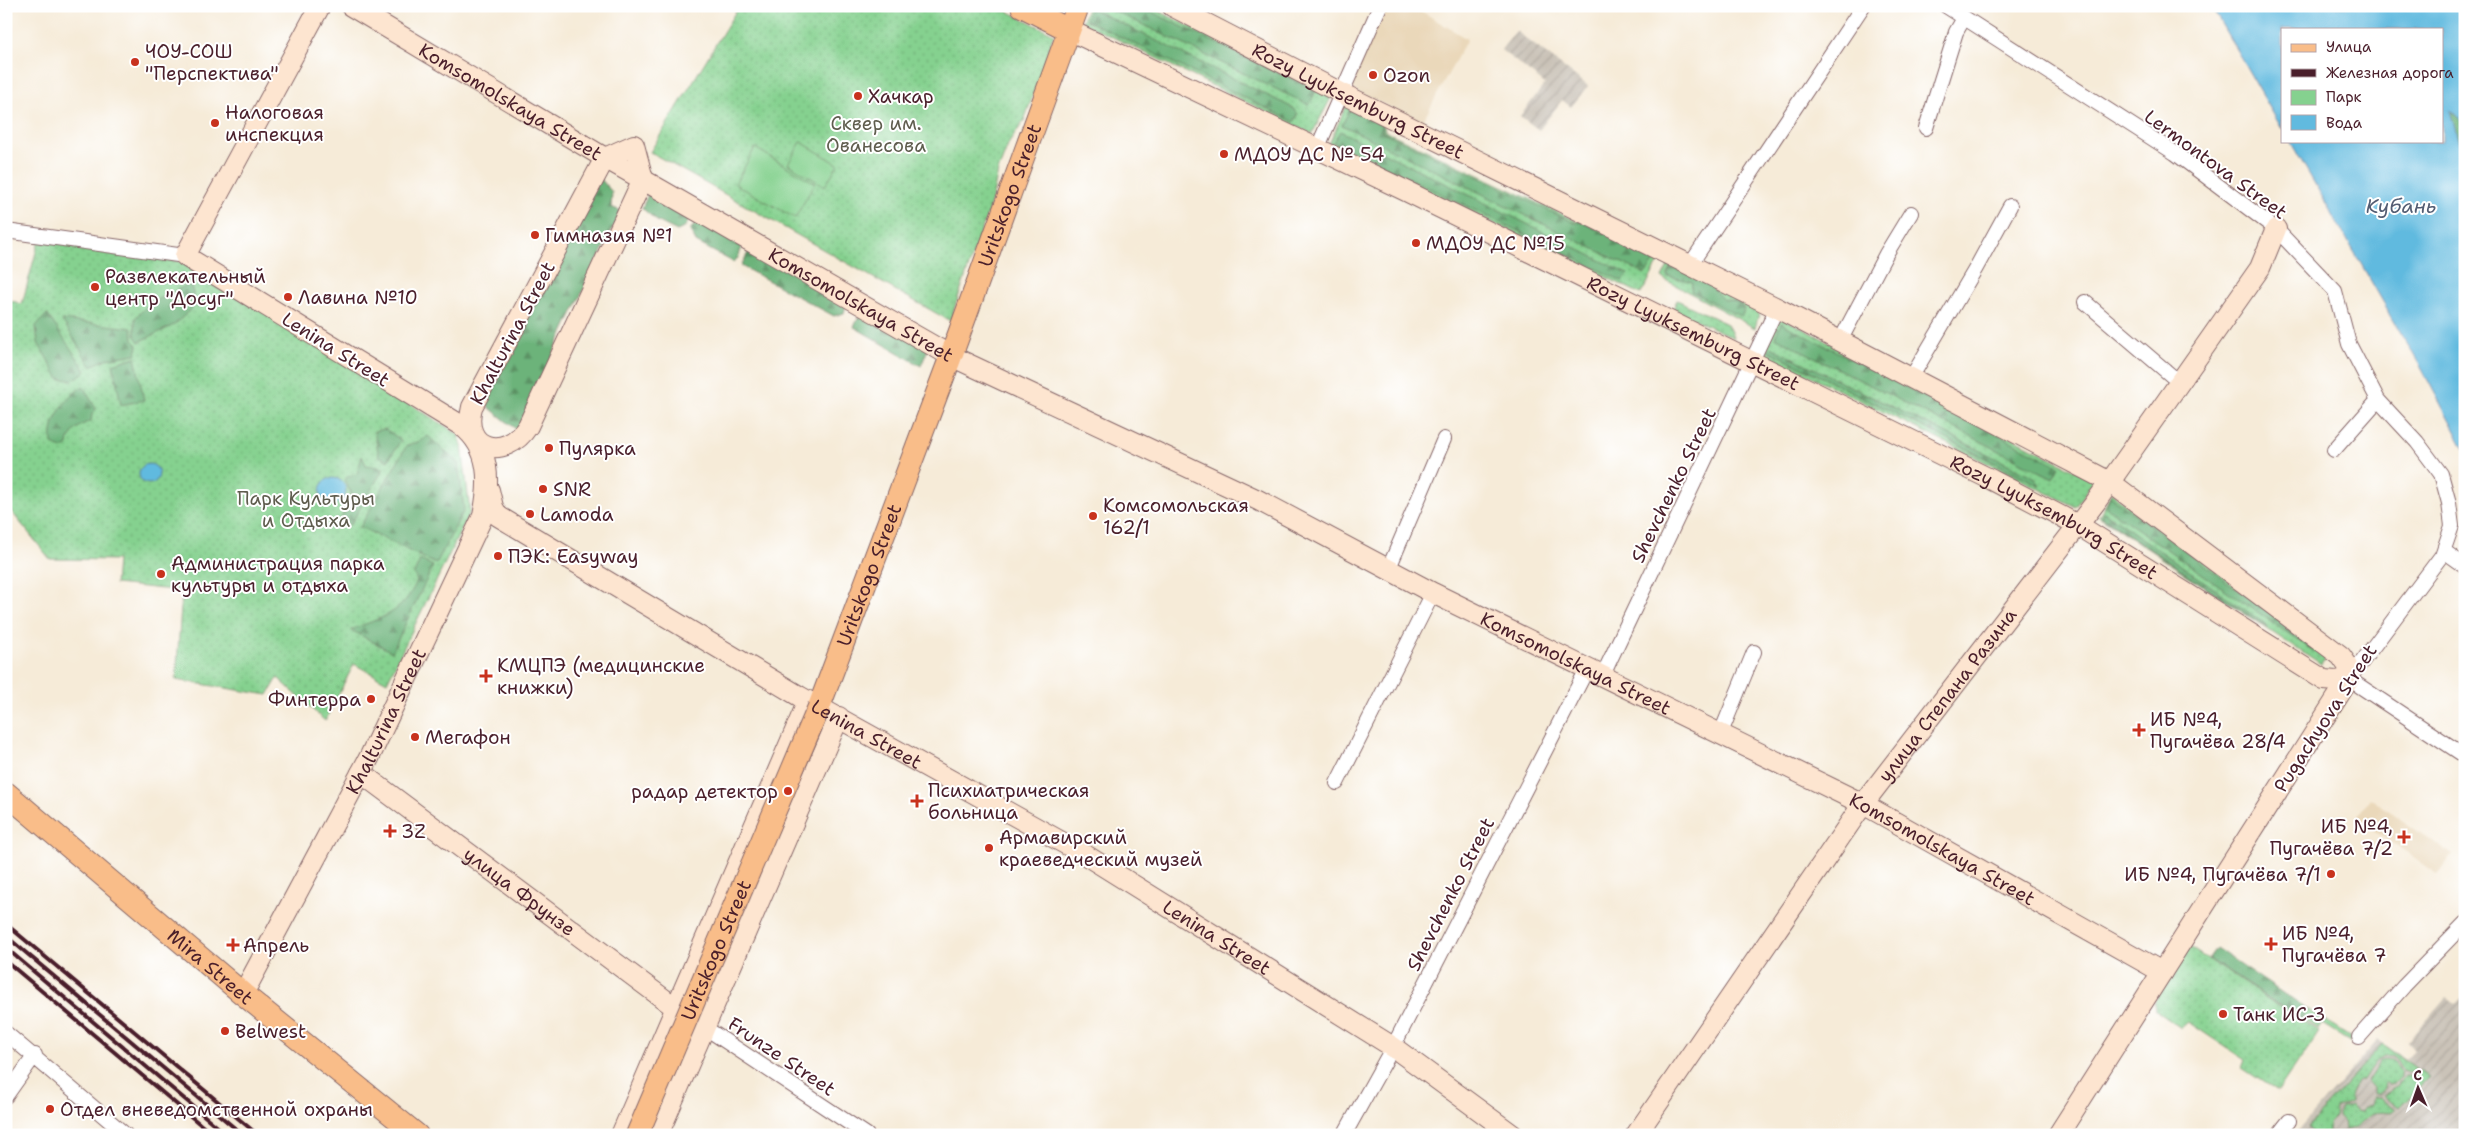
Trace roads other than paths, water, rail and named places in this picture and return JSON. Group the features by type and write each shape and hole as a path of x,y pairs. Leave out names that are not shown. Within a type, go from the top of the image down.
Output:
{"main road":[{"path":"185,256 320,6"},
{"name":"Komsomolskaya Street","path":"351,6 605,158"},
{"name":"Rozy Lyuksemburg Street","path":"1022,6 1992,480 2078,525 2324,680 2349,679 2348,666 2341,656 2110,482 1777,308 1343,94 1172,6"},
{"name":"Uritskogo Street","path":"658,1135 705,1027 1078,6"},
{"path":"605,158 634,145 643,179"},
{"name":"Khalturina Street","path":"244,994 362,773 483,516 488,486 486,464 469,432 472,407 605,158"},
{"name":"Lenina Street","path":"185,256 469,432 496,448 504,448 519,440 528,426 643,179"},
{"name":"Komsomolskaya Street","path":"643,179 951,356 1258,500 1433,593 1863,804 2162,972"},
{"name":"улица Степана Разина","path":"1636,1135 1863,804 2078,525 2180,383 2260,268 2276,229"},
{"name":"Lenina Street","path":"488,486 493,507 498,516 822,708 1087,856 1393,1046 1513,1135"},
{"name":"Pugachyova Street","path":"2058,1135 2349,679"},
{"name":"Uritskogo Street","path":"621,1135 676,1008 822,708"},
{"name":"Uritskogo Street","path":"637,1135 822,708"},
{"name":"улица Фрунзе","path":"362,773 676,1008"},
{"name":"Mira Street","path":"6,792 244,994 417,1135"}],"street":[{"path":"1318,149 1380,6"},
{"path":"1690,266 1863,6"},
{"name":"Lermontova Street","path":"1951,7 1964,18 2175,153 2276,229 2335,291 2349,344 2378,400 2417,442 2441,474"},
{"path":"1926,128 1956,32 1964,18"},
{"path":"1911,378 2010,206"},
{"path":"1840,341 1881,262 1911,213"},
{"name":"Lenina Street","path":"6,231 185,256"},
{"path":"2085,302 2180,383"},
{"name":"Shevchenko Street","path":"1344,1135 1595,673 1753,362 1777,308"},
{"path":"2334,450 2378,400"},
{"path":"1388,570 1444,439"},
{"name":"Pugachyova Street","path":"2349,679 2444,551 2452,526 2450,502 2441,474"},
{"path":"2444,551 2465,566"},
{"path":"1337,783 1433,593"},
{"path":"1720,734 1754,652"},
{"path":"2349,679 2465,756"},
{"path":"2359,1037 2404,986 2465,923"},
{"name":"Frunze Street","path":"676,1008 866,1135"},
{"path":"6,1033 35,1055 126,1135"},
{"path":"6,1096 35,1055"},
{"path":"2278,1135 2289,1121"}],"water":[{"name":"Кубань","path":"2211,6 2465,6 2465,124 2450,110 2465,166 2465,450 2423,371 2291,142 2444,142 2444,28 2281,28 2281,127"},
{"path":"145,464 153,464 159,470 159,478 153,484 145,484 139,478 139,470"},
{"path":"333,478 342,482 346,491 342,500 333,504 324,500 320,491 324,482"}],"railway":[{"path":"6,924 258,1135"},
{"path":"6,936 243,1135"},
{"path":"6,948 227,1135"},
{"path":"6,961 213,1135"}],"place":[{"name":"ЧОУ-СОШ \"Перспектива\"","path":"135,62"},
{"name":"Ozon","path":"1373,75"},
{"name":"Хачкар","path":"858,96"},
{"name":"Налоговая инспекция","path":"215,123"},
{"name":"МДОУ ДС № 54","path":"1224,154"},
{"name":"Гимназия №1","path":"535,235"},
{"name":"МДОУ ДС №15","path":"1416,243"},
{"name":"Развлекательный центр \"Досуг\"","path":"95,287"},
{"name":"Лавина №10","path":"288,297"},
{"name":"Пулярка","path":"549,448"},
{"name":"SNR","path":"543,489"},
{"name":"Lamoda","path":"530,514"},
{"name":"Комсомольская 162/1","path":"1093,516"},
{"name":"ПЭК: Easyway","path":"498,556"},
{"name":"Администрация парка культуры и отдыха","path":"161,574"},
{"name":"КМЦПЭ (медицинские книжки)","path":"486,676"},
{"name":"Финтерра","path":"371,699"},
{"name":"ИБ №4, Пугачёва 28/4","path":"2139,730"},
{"name":"Мегафон","path":"415,737"},
{"name":"радар детектор","path":"788,791"},
{"name":"Психиатрическая больница","path":"917,801"},
{"name":"3Z","path":"390,831"},
{"name":"ИБ №4, Пугачёва 7/2","path":"2404,837"},
{"name":"Армавирский краеведческий музей","path":"989,848"},
{"name":"ИБ №4, Пугачёва 7/1","path":"2331,874"},
{"name":"ИБ №4, Пугачёва 7","path":"2271,944"},
{"name":"Апрель","path":"233,945"},
{"name":"Танк ИС-3","path":"2223,1014"},
{"name":"Belwest","path":"225,1031"},
{"name":"Отдел вневедомственной охраны","path":"50,1109"}],"park label":[{"name":"Сквер им. Ованесова","path":"876,134"},
{"name":"Парк Культуры и Отдыха","path":"306,509"}]}
